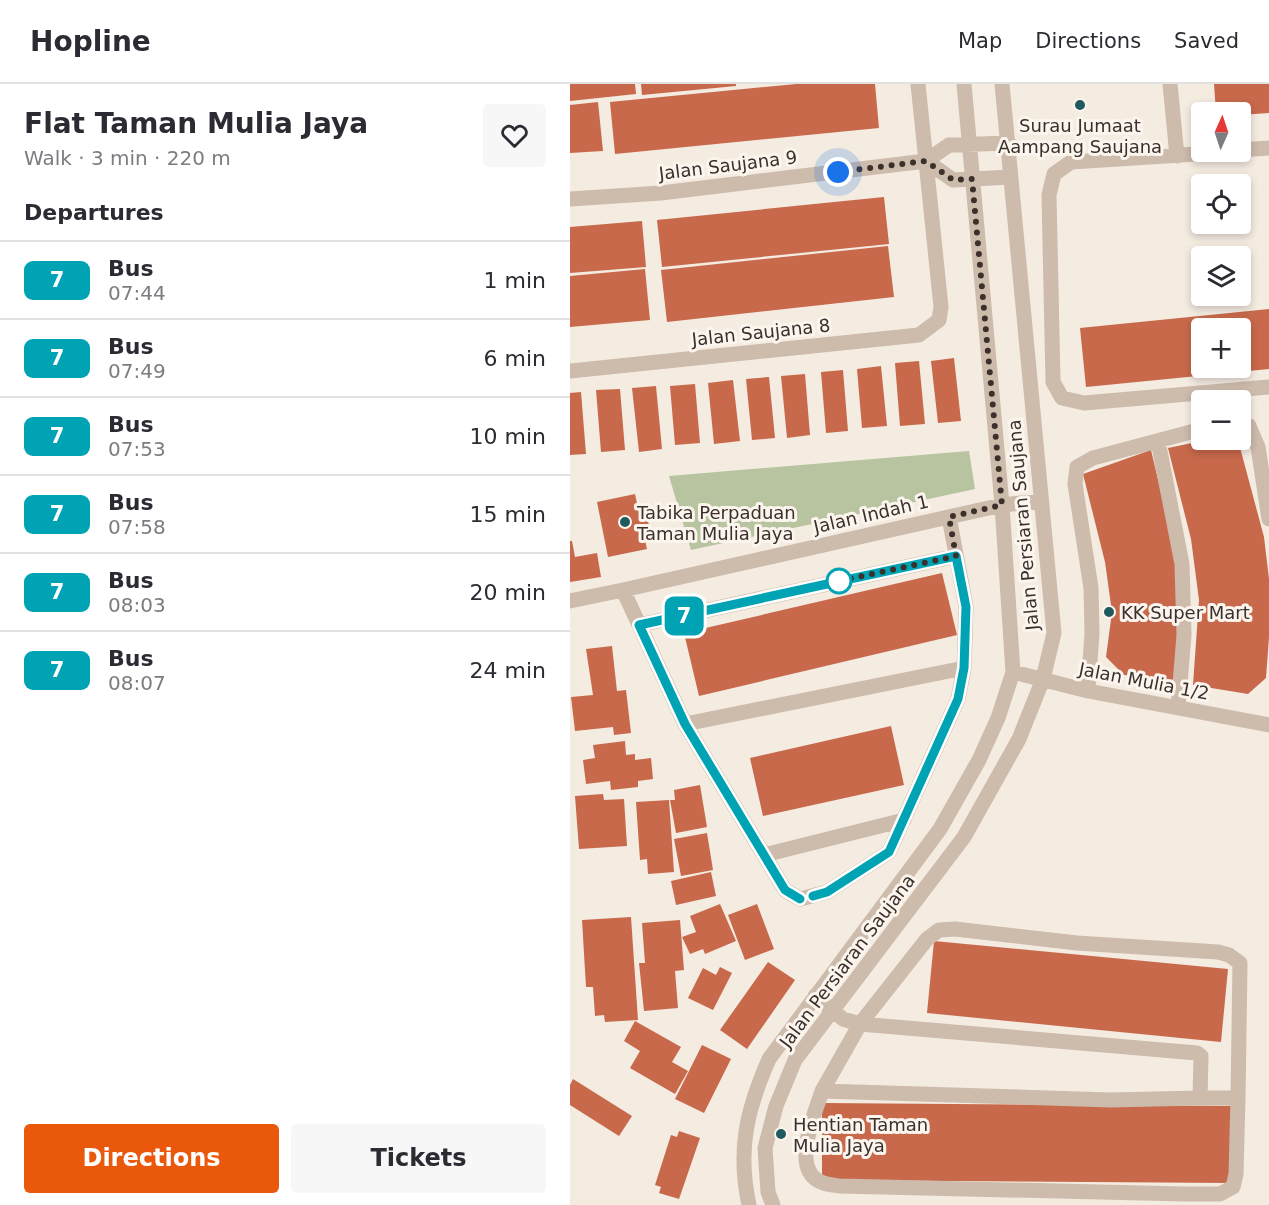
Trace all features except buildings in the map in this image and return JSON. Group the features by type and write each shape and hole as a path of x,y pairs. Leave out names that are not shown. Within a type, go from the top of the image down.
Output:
{"street":[{"path":"918,84 926,161 953,180 1011,177"},
{"name":"Jalan Persiaran Saujana","path":"749,1205 743,1159 748,1116 754,1094 769,1059 940,829 979,760 998,718 1013,672 1002,505 964,84"},
{"name":"Jalan Persiaran Saujana","path":"773,1205 768,1191 765,1148 776,1106 795,1060 964,837 1019,739 1043,679 1054,633 1002,84"},
{"path":"1170,84 1177,156"},
{"path":"926,161 949,145 1008,143"},
{"path":"1251,149 1269,148"},
{"path":"1191,155 1071,162 1054,174 1049,195 1053,382 1062,398 1084,403 1269,387"},
{"name":"Jalan Saujana 9","path":"570,199 661,193 926,161"},
{"name":"Jalan Saujana 8","path":"570,371 919,335 939,320 941,307 926,161"},
{"path":"1088,691 1092,633 1091,588 1075,484 1077,467 1093,458 1191,432"},
{"path":"1251,435 1258,447 1269,519"},
{"path":"1158,441 1182,564 1184,635 1178,708"},
{"name":"Jalan Indah 1","path":"570,600 1002,505 1041,501"},
{"path":"623,590 685,724 785,890 800,899 827,892 889,852 958,699 964,668 966,607 949,517"},
{"path":"639,625 956,556"},
{"path":"685,724 964,668"},
{"name":"Jalan Mulia 1/2","path":"1013,672 1088,691 1269,725"},
{"path":"764,855 904,820"},
{"path":"955,929 1077,943 1218,952 1229,955 1239,963 1236,1174 1233,1187 1220,1194 1172,1194 840,1186 820,1182 811,1174 806,1162 805,1150 822,1091 860,1024 927,939 939,930 955,929"},
{"path":"811,1002 832,1011 843,1019 860,1024 1197,1053 1201,1056 1200,1098"},
{"path":"822,1091 1111,1100 1238,1098"}],"green space":[{"path":"969,451 975,489 691,550 669,476"}],"bus line":[{"name":"7","path":"800,899 785,890 685,724 639,625 956,556 966,607 964,668 958,699 889,852 827,892 813,896"}],"place":[{"name":"Surau Jumaat Aampang Saujana","path":"1080,105"},
{"name":"Tabika Perpaduan Taman Mulia Jaya","path":"625,522"},
{"name":"KK Super Mart","path":"1109,612"},
{"name":"Hentian Taman Mulia Jaya","path":"781,1134"}],"route":[{"path":"838,172 926,161 953,180 972,179 1002,505 949,517 956,556 839,581"}]}
